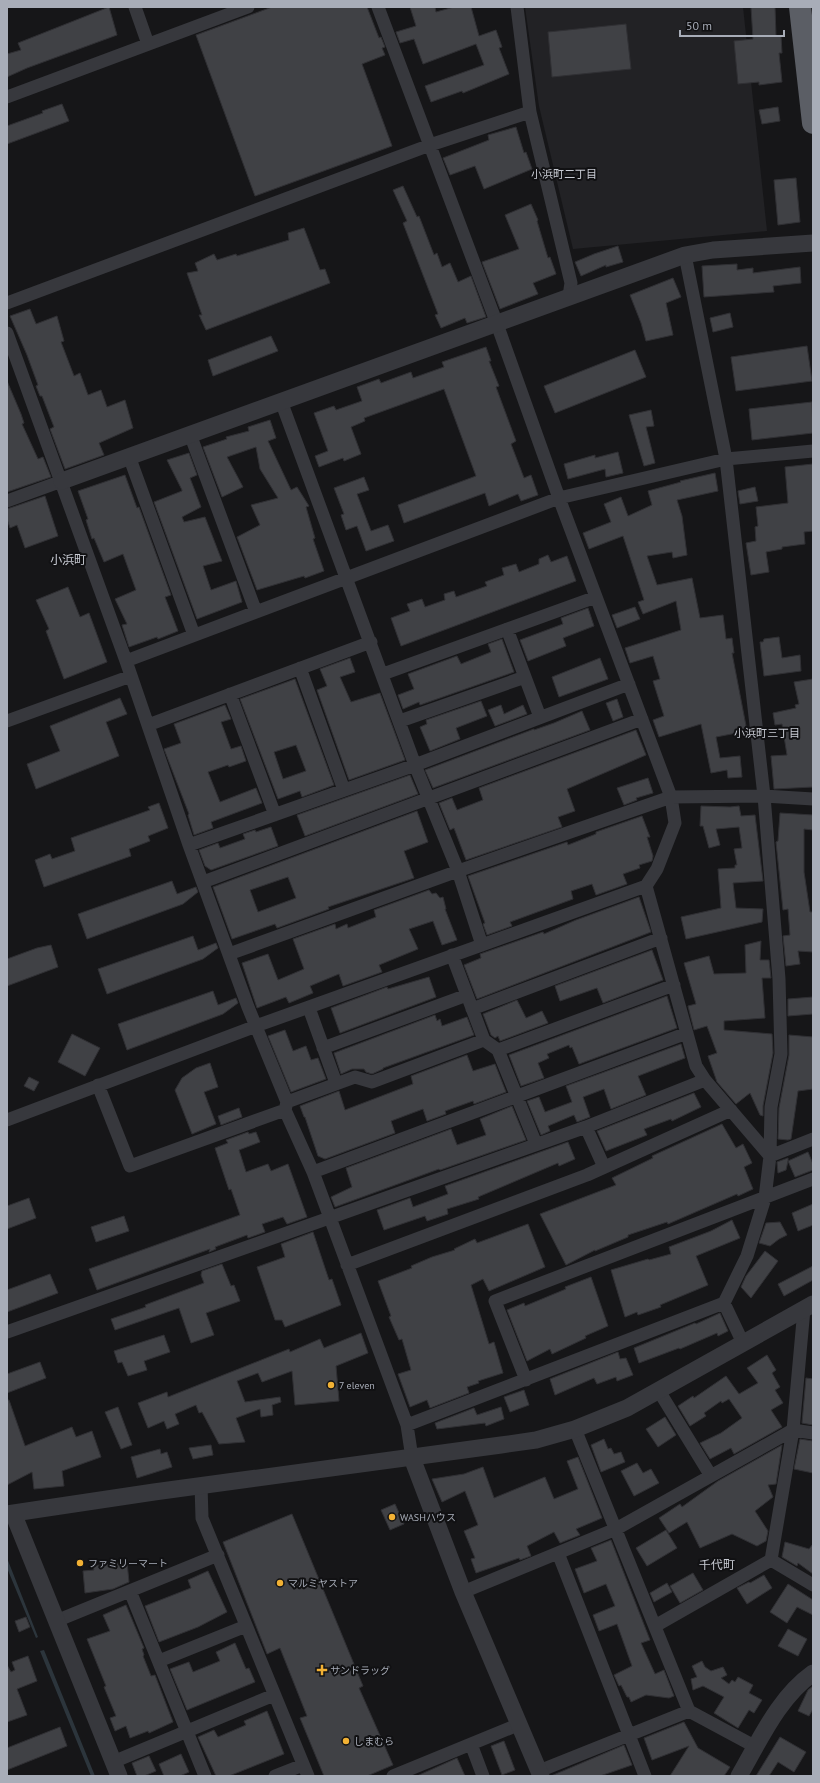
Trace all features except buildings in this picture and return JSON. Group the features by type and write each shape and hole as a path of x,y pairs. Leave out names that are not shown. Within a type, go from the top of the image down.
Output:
{"highway":[{"path":"800,7 813,123"}],"street":[{"path":"135,7 148,44"},
{"path":"7,97 248,7"},
{"path":"7,1120 256,1026 646,886 657,869 675,823 671,797 630,684 559,498 497,324 378,7"},
{"path":"517,7 530,112 571,282 569,296"},
{"path":"7,303 430,145 530,112"},
{"path":"7,501 685,255 713,250 813,243"},
{"path":"407,1425 724,1304 747,1256 765,1198 770,1156 771,1107 781,1054 779,979 764,796 726,459 685,255"},
{"path":"7,333 62,481 126,661 188,845 286,1106 330,1217 407,1425 412,1458 463,1592 540,1774 629,1734 689,1711"},
{"path":"282,401 416,765 458,871 482,945"},
{"path":"190,434 256,612"},
{"path":"126,661 559,498 726,459 813,451"},
{"path":"129,456 194,635"},
{"path":"383,674 596,597"},
{"path":"507,629 540,718"},
{"path":"148,725 371,642"},
{"path":"300,668 344,790"},
{"path":"7,721 131,676"},
{"path":"400,721 525,677"},
{"path":"188,845 416,765 630,684"},
{"path":"230,694 275,814"},
{"path":"203,882 642,719"},
{"path":"229,954 458,871 671,797 764,796 813,799"},
{"path":"646,886 696,1066 705,1080 770,1156"},
{"path":"472,1009 661,938"},
{"path":"452,955 484,1040 498,1050 536,1144"},
{"path":"498,1050 674,985"},
{"path":"323,1048 467,995"},
{"path":"309,1008 336,1083"},
{"path":"313,1172 687,1033"},
{"path":"98,1085 130,1166 286,1106 336,1083 355,1077 372,1082 484,1040"},
{"path":"7,1332 586,1127 705,1080"},
{"path":"348,1265 604,1167 731,1110"},
{"path":"586,1127 604,1167"},
{"path":"770,1156 813,1139"},
{"path":"526,1380 495,1301 813,1179"},
{"path":"724,1304 743,1343"},
{"path":"274,1695 187,1731 116,1769 10,1513 201,1485 412,1458 536,1440 575,1429 627,1408 809,1306"},
{"path":"771,1560 794,1430 809,1306"},
{"path":"659,1391 711,1476"},
{"path":"575,1429 689,1711 756,1747"},
{"path":"463,1592 616,1529 794,1430 813,1433"},
{"path":"201,1485 202,1518 305,1770 275,1776"},
{"path":"558,1553 646,1776"},
{"path":"56,1621 218,1555"},
{"path":"771,1560 813,1585"},
{"path":"655,1626 771,1560"},
{"path":"130,1591 205,1776"},
{"path":"158,1661 246,1626"},
{"path":"738,1776 782,1703 798,1683 813,1673"},
{"path":"393,1776 520,1724"},
{"path":"470,1744 483,1776"}],"shaded area":[{"path":"525,7 743,7 767,231 573,249 539,106"},
{"path":"7,1558 38,1637 36,1638 7,1568"},
{"path":"44,1650 95,1776 91,1776 40,1651"}],"place":[{"name":"7 eleven","path":"331,1385"},
{"name":"WASHハウス","path":"392,1517"},
{"name":"ファミリーマート","path":"80,1563"},
{"name":"マルミヤストア","path":"280,1583"},
{"name":"サンドラッグ","path":"322,1670"},
{"name":"しまむら","path":"346,1741"}],"district":[{"name":"小浜町二丁目","path":"564,174"},
{"name":"小浜町","path":"68,559"},
{"name":"小浜町三丁目","path":"767,733"},
{"name":"千代町","path":"717,1564"}]}
